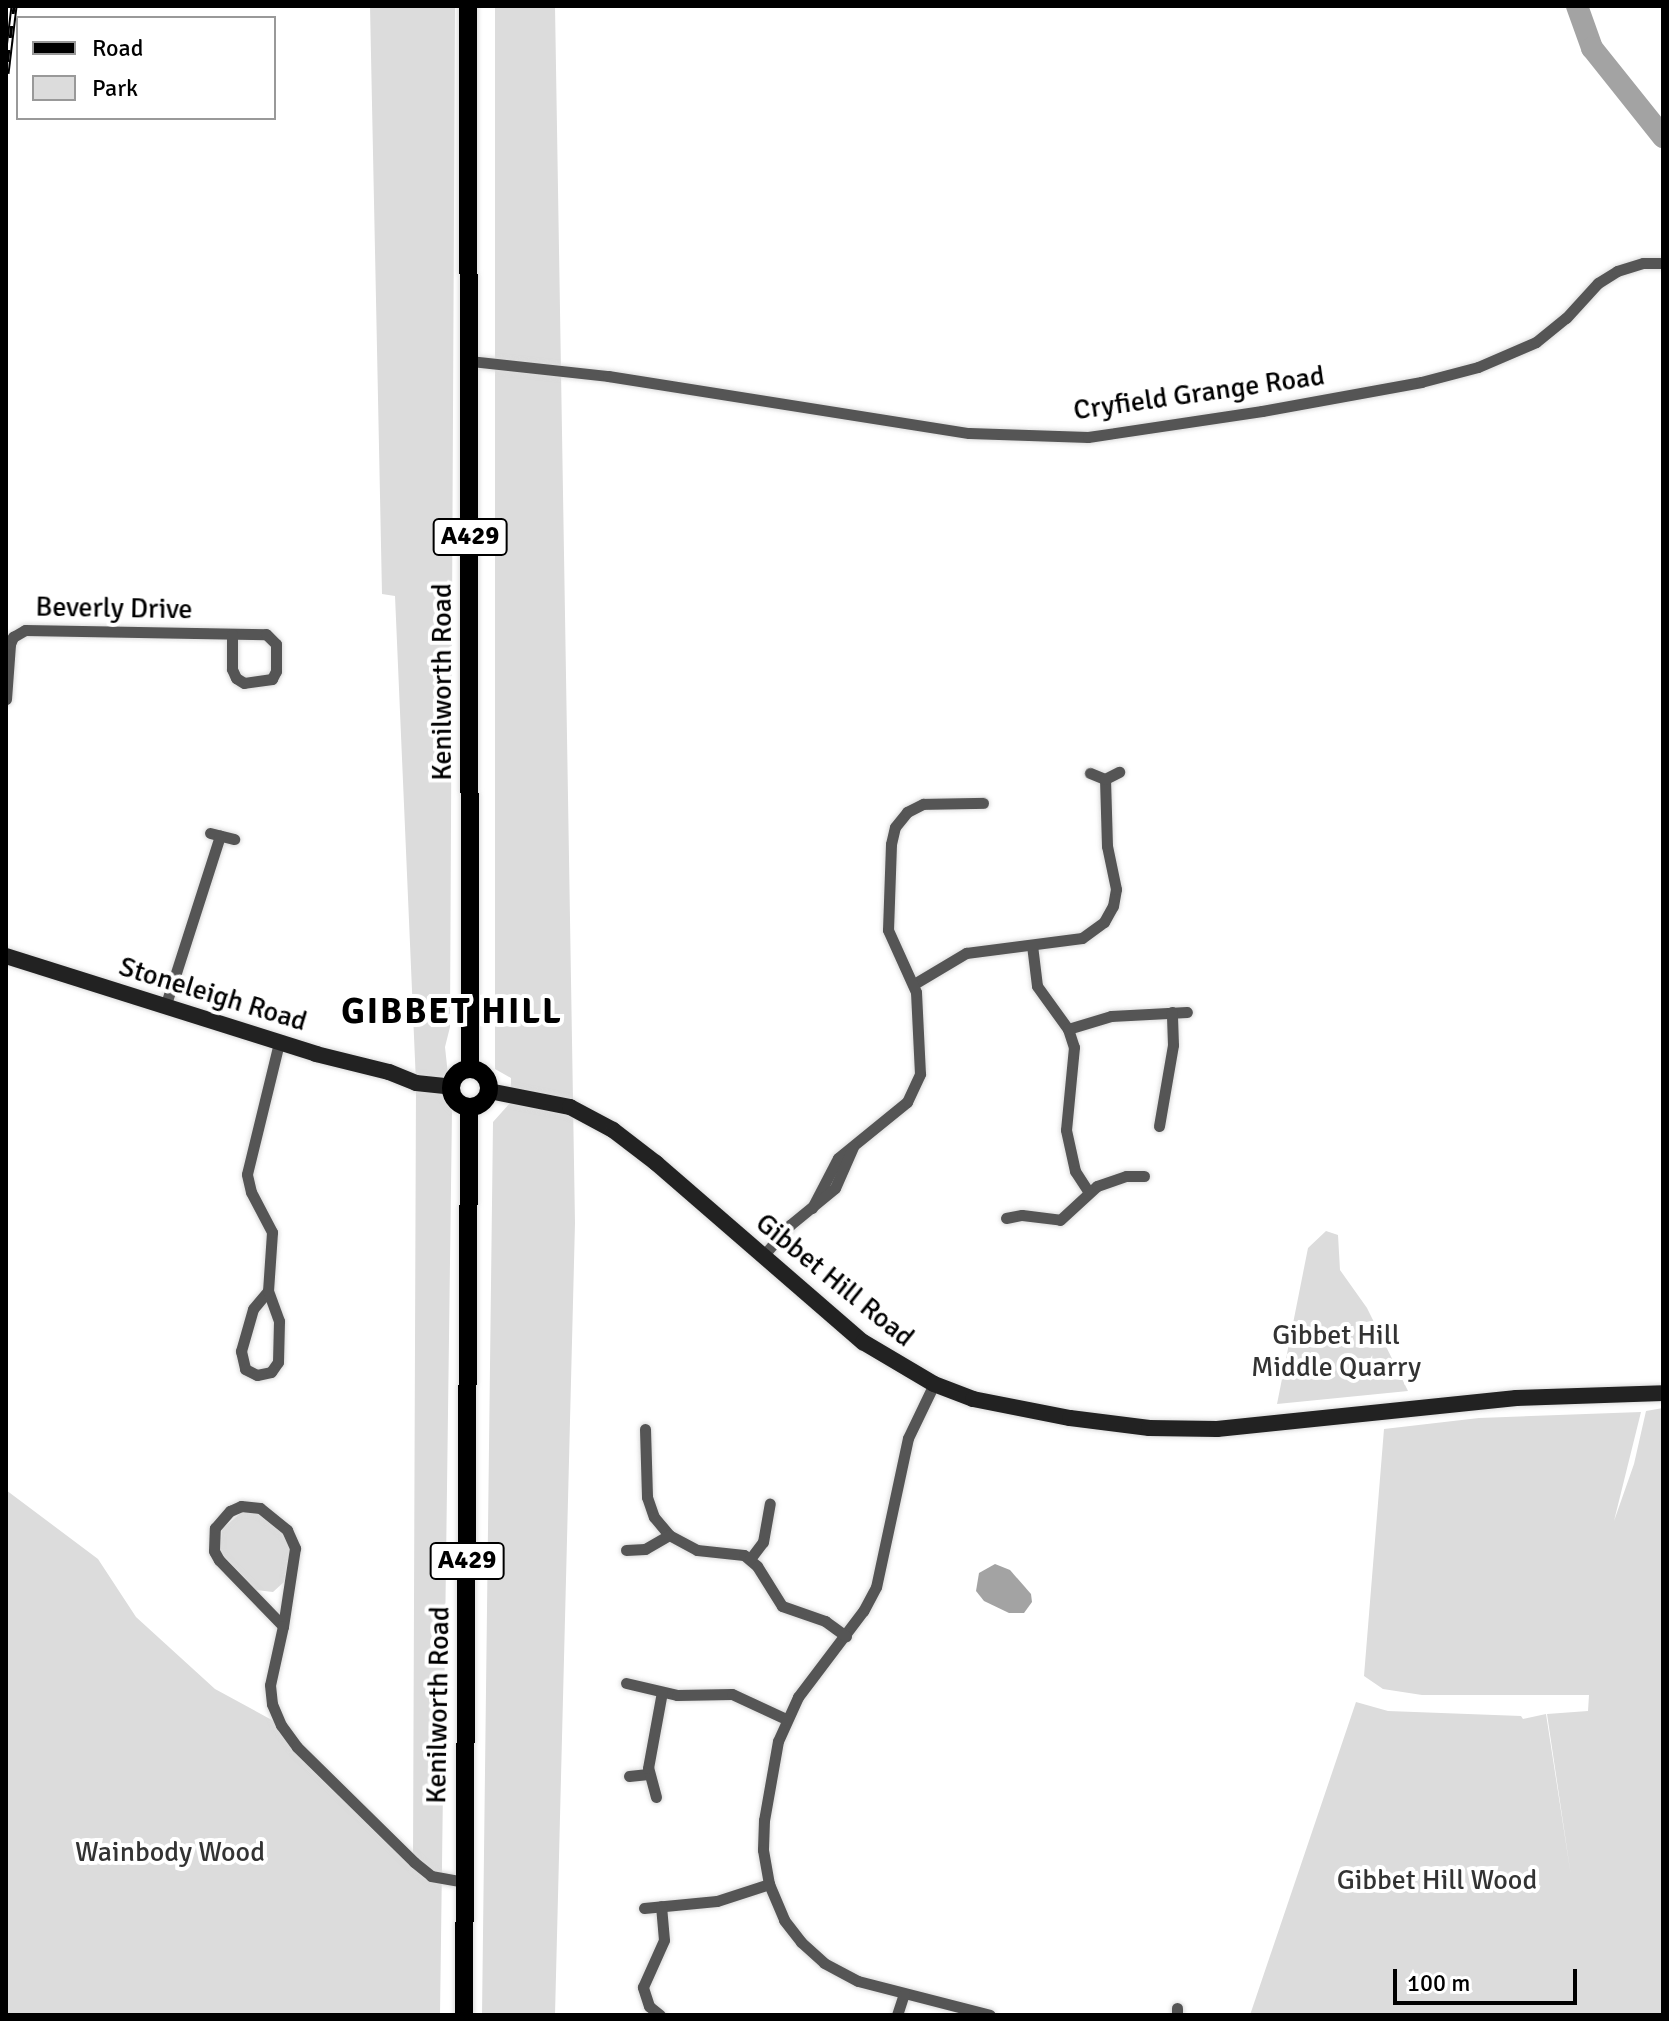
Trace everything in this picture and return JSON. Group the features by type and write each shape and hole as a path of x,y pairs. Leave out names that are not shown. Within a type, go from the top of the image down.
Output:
{"main road":[{"name":"Kenilworth Road","path":"468,6 470,1069"},
{"path":"470,1069 483,1075 489,1091 482,1103 469,1107 457,1101 452,1087 458,1074 470,1069"},
{"name":"Kenilworth Road","path":"464,2015 469,1107"}],"street":[{"name":"Cryfield Grange Road","path":"470,361 608,376 969,433 1088,437 1421,382 1478,367 1536,342 1566,318 1598,283 1617,271 1643,263 1663,263"},
{"name":"Beverly Drive","path":"6,699 10,644 13,637 25,630 266,634 274,640 276,671 272,679 244,683 236,678 232,669 232,634"},
{"path":"1090,773 1105,779 1119,772"},
{"path":"914,984 966,953 1089,935 1104,922 1113,906 1116,879 1107,846 1105,779"},
{"path":"762,1257 790,1225 812,1208 831,1167 855,1143 893,1116 916,1088 922,1062 914,984 891,944 888,930 890,861 895,827 907,812 923,804 983,803"},
{"path":"165,1007 215,834 234,839"},
{"path":"1032,945 1039,992 1068,1029 1074,1053 1066,1130 1075,1171 1088,1191"},
{"name":"Stoneleigh Road","path":"6,956 279,1043 389,1072 416,1083 452,1087"},
{"path":"1159,1126 1173,1045 1172,1012"},
{"path":"1068,1029 1111,1016 1187,1012"},
{"path":"268,1291 253,1309 241,1351 245,1369 257,1375 271,1372 278,1362 279,1314 268,1291 272,1232 251,1192 247,1174 279,1043"},
{"name":"Gibbet Hill Road","path":"489,1091 570,1107 591,1116 645,1153 863,1342 934,1384 1021,1410 1149,1428 1176,1428 1275,1425 1516,1398 1663,1393"},
{"path":"1006,1218 1022,1215 1060,1220 1072,1213 1088,1191 1126,1176 1144,1176"},
{"path":"934,1384 908,1438 876,1587 846,1636 811,1678 786,1719 778,1741 764,1820 763,1850 769,1884 792,1932 824,1963 858,1981 990,2015"},
{"path":"645,1429 649,1506 669,1535 697,1550 735,1552 750,1559 782,1606 825,1621 846,1636"},
{"path":"646,1459 660,1458"},
{"path":"750,1559 763,1542 770,1504"},
{"path":"283,1626 219,1560 214,1551 215,1528 230,1511 241,1506 260,1508 293,1538 295,1557 283,1626 270,1685 272,1704 281,1725 297,1747 414,1862 431,1876 465,1882"},
{"path":"626,1550 645,1549 669,1535"},
{"path":"626,1683 686,1695 724,1692 786,1719"},
{"path":"656,1797 648,1774 662,1692"},
{"path":"629,1776 648,1774"},
{"path":"644,1908 717,1901 769,1884"},
{"path":"656,2014 643,1987 664,1940 661,1906"},
{"path":"897,2015 904,1994"}],"green space":[{"name":"Wainbody Wood","path":"370,6 455,6 450,1027 445,1047 452,1112 440,2015 6,2015 6,1490 98,1559 136,1617 215,1689 281,1725 413,1861 416,1083 395,596 382,594"},
{"path":"495,6 555,6 575,1223 555,2015 482,2015 493,1122 511,1102 511,1078 495,1069"},
{"name":"Gibbet Hill Middle Quarry","path":"1326,1231 1338,1235 1340,1270 1367,1308 1408,1391 1277,1404 1308,1248"},
{"name":"Gibbet Hill Wood","path":"1663,1408 1663,2015 1250,2015 1356,1702 1388,1711 1521,1716 1523,1719 1546,1714 1571,1876 1547,1714 1588,1711 1589,1695 1422,1695 1383,1689 1364,1676 1384,1429 1479,1418 1641,1412 1614,1521 1634,1464 1646,1411"},
{"path":"242,1512 260,1514 282,1532 290,1549 284,1582 273,1592 256,1590 220,1552 222,1529"}],"shaded area":[{"path":"995,1564 1010,1570 1031,1594 1032,1602 1024,1613 1009,1613 984,1601 976,1591 979,1573"}],"waterway":[{"path":"1577,6 1592,48 1663,137"}],"railway":[{"path":"6,73 14,6"}],"district":[{"name":"GIBBET HILL","path":"452,1012"}]}
